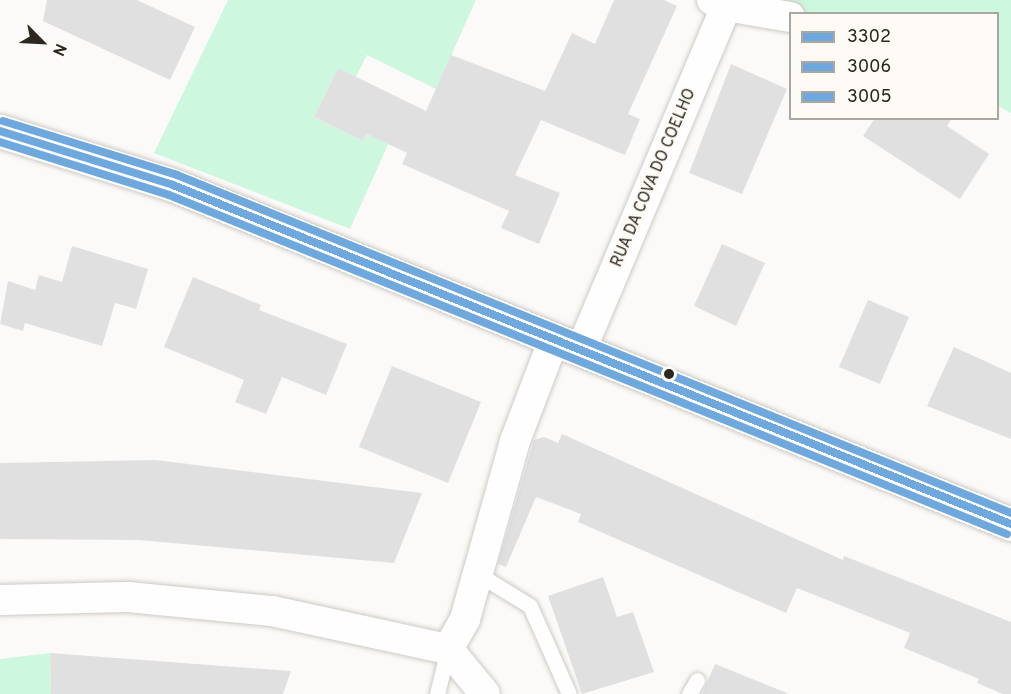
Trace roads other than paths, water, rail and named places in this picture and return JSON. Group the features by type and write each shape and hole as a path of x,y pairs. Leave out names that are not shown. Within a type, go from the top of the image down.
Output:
{"main road":[{"path":"0,131 173,185 1011,524"}],"street":[{"name":"RUA DA COVA DO COELHO","path":"447,649 465,619 515,441 568,345 719,3 789,17"},
{"path":"0,600 128,597 272,611 447,649 485,694"}],"lane":[{"path":"478,574 530,606 569,694"},
{"path":"437,694 447,649"},
{"path":"689,694 697,680"}]}
